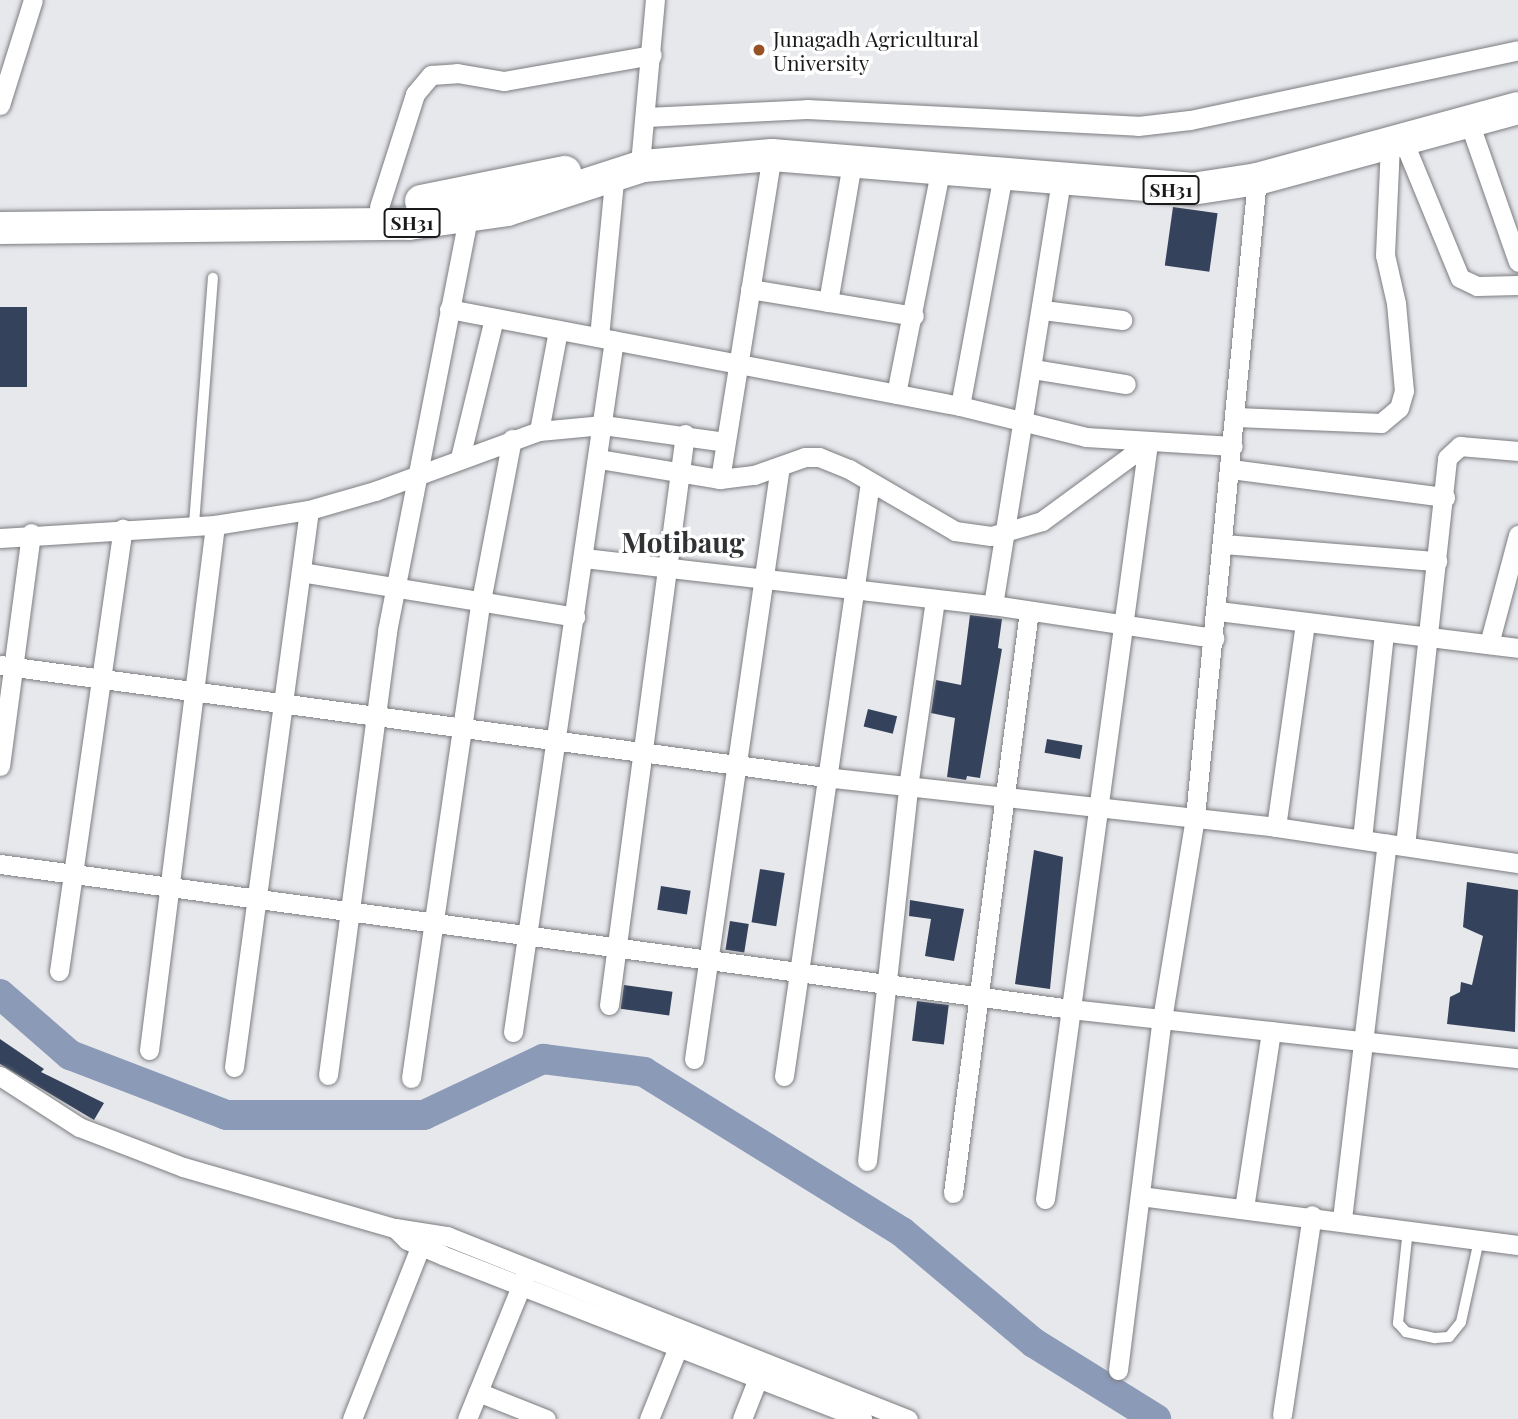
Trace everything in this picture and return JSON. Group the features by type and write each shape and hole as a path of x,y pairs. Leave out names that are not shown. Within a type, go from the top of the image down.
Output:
{"main road":[{"path":"0,206 379,207 486,191 642,153 713,146 838,146 1187,178 1256,166 1517,108"},
{"name":"SH31","path":"0,228 409,224 468,217 534,202 615,172 772,155 853,158 1160,190 1257,179 1517,108"}],"street":[{"path":"0,105 33,0"},
{"path":"642,153 655,0"},
{"path":"646,117 807,109 1138,126 1190,120 1518,50"},
{"path":"379,207 415,94 431,75 457,73 504,81 652,55"},
{"path":"1469,122 1518,262"},
{"path":"1396,142 1460,278 1477,286 1518,285"},
{"path":"1236,417 1381,423 1399,408 1404,391 1396,303 1385,255 1396,142"},
{"path":"720,479 772,155"},
{"path":"828,302 853,158"},
{"path":"896,394 914,316 940,167"},
{"path":"513,1032 599,459 603,425 615,172"},
{"path":"960,406 1003,174"},
{"path":"1118,1370 1162,1019 1195,817 1215,638 1257,179"},
{"path":"993,606 1043,310 1061,180"},
{"path":"328,1075 348,911 394,586 468,217"},
{"path":"750,289 914,316"},
{"path":"449,309 960,406 1086,437 1148,443 1233,446"},
{"path":"1043,310 1122,320"},
{"path":"460,458 494,318"},
{"path":"539,431 558,330"},
{"path":"1033,369 1126,384"},
{"path":"0,538 31,533 215,525 309,510 539,431 603,425 685,434 725,442"},
{"path":"609,1005 685,434"},
{"path":"411,1078 466,728 481,601 512,439"},
{"path":"599,459 720,479 754,475 819,457 870,482 955,531 1005,535 1042,521 1148,443"},
{"path":"1045,1199 1100,808 1121,624 1148,443"},
{"path":"1342,1219 1362,1041 1428,636 1451,452 1460,446 1518,451"},
{"path":"694,1059 779,466"},
{"path":"1231,469 1445,497"},
{"path":"784,1076 825,777 870,482"},
{"path":"234,1067 309,510"},
{"path":"149,1050 196,694 215,525"},
{"path":"60,971 123,528"},
{"path":"0,766 6,666 31,533"},
{"path":"1489,644 1518,535"},
{"path":"1224,544 1437,561"},
{"path":"584,558 854,588 1215,638"},
{"path":"301,572 575,617"},
{"path":"867,1161 908,787 935,599"},
{"path":"953,1193 1002,796 1029,611"},
{"path":"1217,611 1518,648"},
{"path":"1276,827 1305,623"},
{"path":"1362,839 1384,632"},
{"path":"6,666 283,706 558,737 825,777 1276,827 1518,863"},
{"path":"0,864 1071,1009 1518,1058"},
{"path":"1244,1208 1271,1031"},
{"path":"0,1076 79,1127 247,1188 395,1228 761,1370 862,1419"},
{"path":"1140,1196 1312,1215 1518,1245"},
{"path":"1282,1415 1312,1215"},
{"path":"352,1419 423,1239"},
{"path":"467,1419 525,1277"},
{"path":"649,1419 682,1338"},
{"path":"742,1419 761,1370"},
{"path":"478,1392 546,1419"},
{"path":"838,1407 908,1419"}],"lane":[{"path":"194,524 213,278"},
{"path":"1408,1228 1398,1323 1406,1332 1435,1338 1449,1337 1461,1322 1480,1239"}],"building":[{"path":"1173,207 1218,213 1209,272 1165,265"},
{"path":"0,307 27,307 27,387 0,387"},
{"path":"970,615 1002,619 998,648 1002,649 980,778 967,776 966,780 947,777 955,718 931,713 936,680 961,685"},
{"path":"868,709 897,716 893,734 864,726"},
{"path":"1047,739 1082,745 1080,759 1045,753"},
{"path":"1034,850 1063,857 1050,989 1015,984"},
{"path":"760,869 785,873 776,926 752,922"},
{"path":"1467,882 1518,890 1515,1032 1447,1024 1450,997 1460,992 1461,982 1472,985 1483,936 1463,927"},
{"path":"661,886 691,891 687,914 657,910"},
{"path":"910,900 964,909 954,961 925,956 931,919 909,916"},
{"path":"730,921 749,924 744,953 725,950"},
{"path":"624,985 673,992 669,1016 621,1009"},
{"path":"917,1001 949,1005 944,1045 912,1041"},
{"path":"0,1039 44,1069 41,1072 104,1103 94,1120 0,1064"}],"waterway":[{"path":"0,994 70,1055 226,1115 424,1115 543,1059 644,1072 902,1232 1034,1343 1156,1419"}],"place":[{"name":"Junagadh Agricultural University","path":"759,50"}],"district":[{"name":"Motibaug","path":"683,542"}]}
